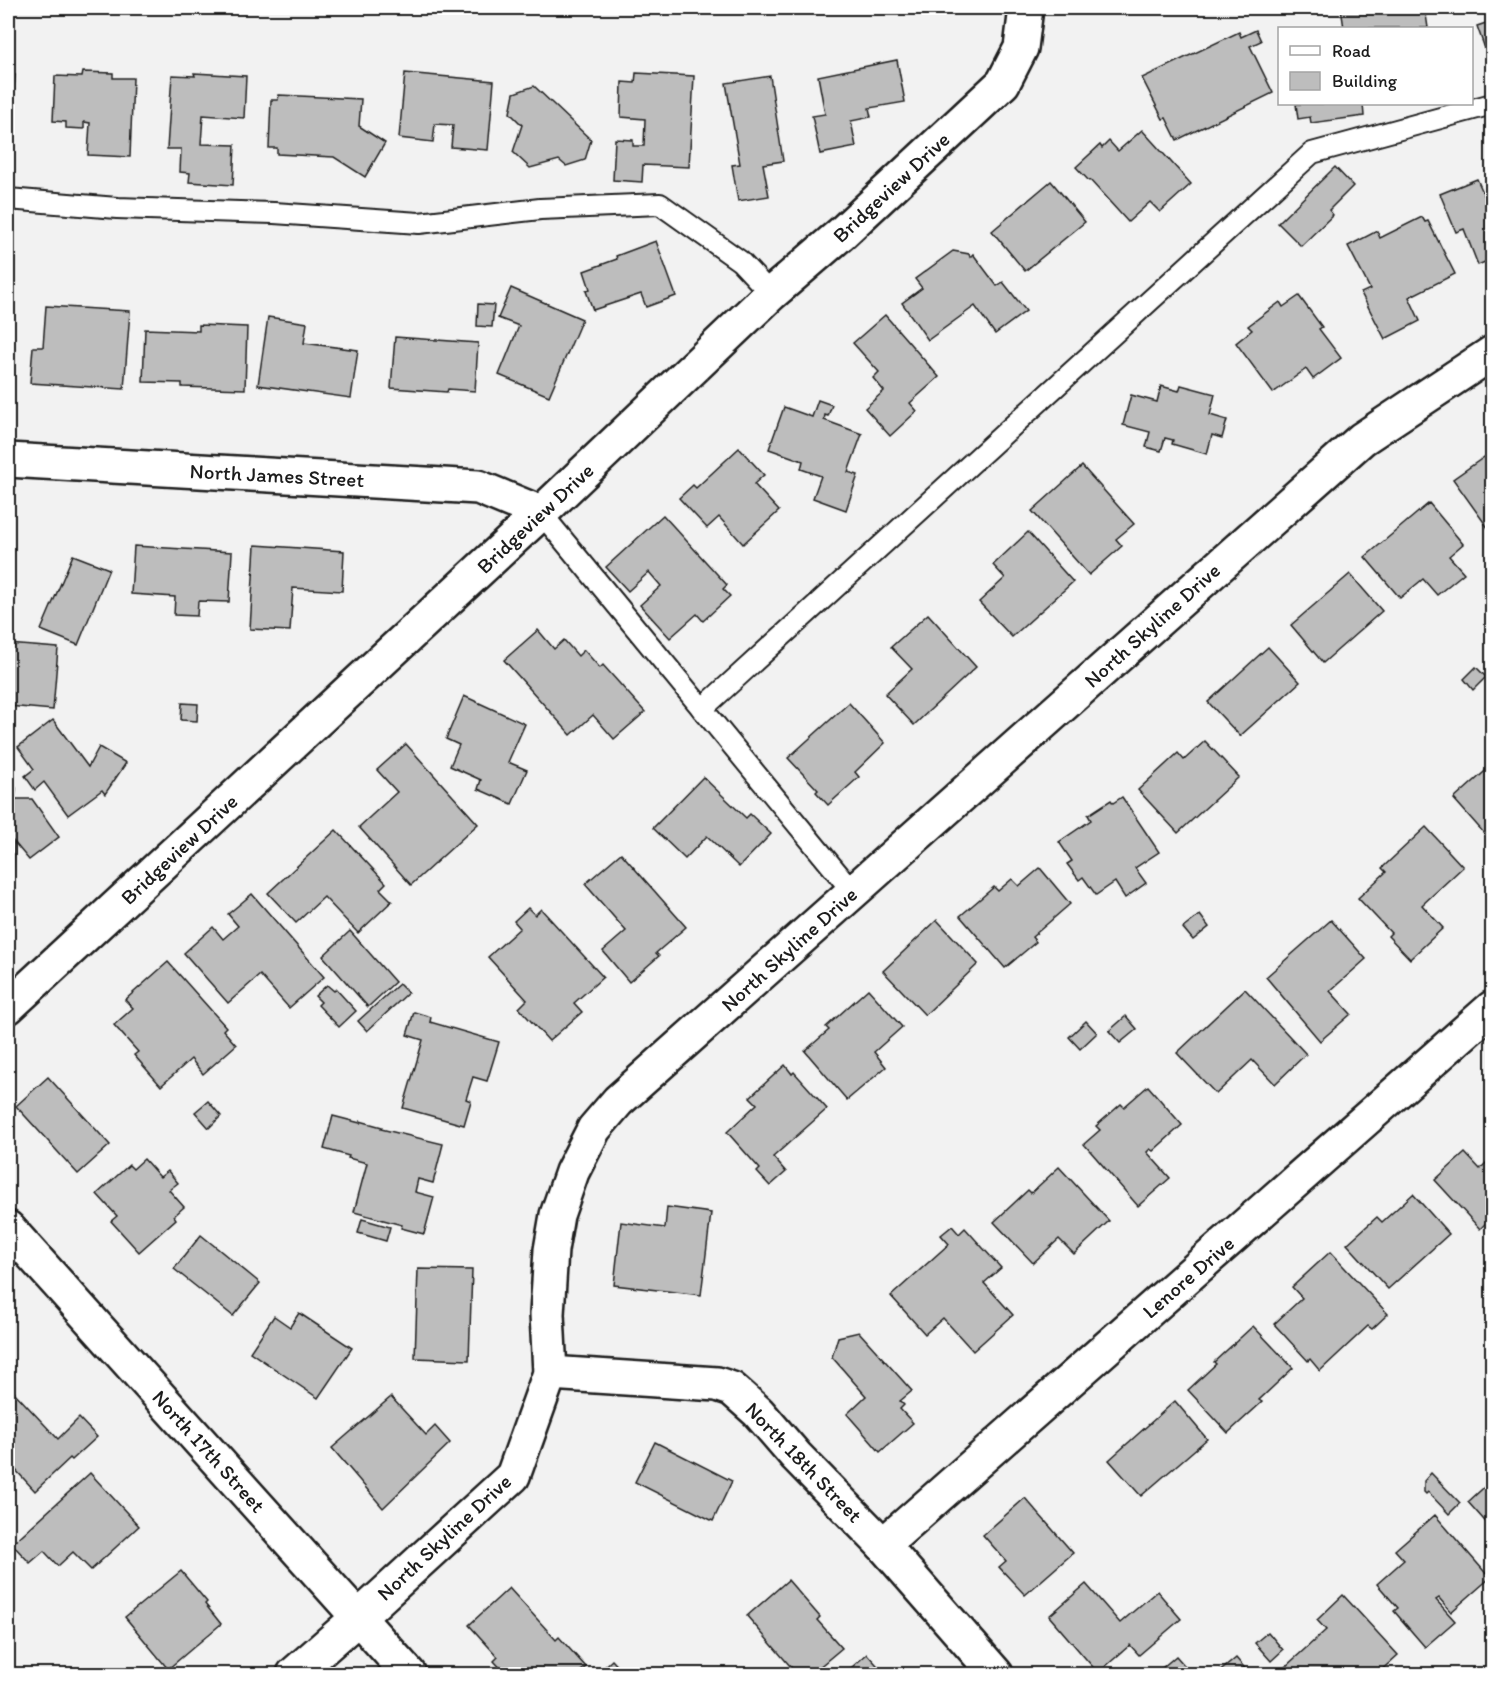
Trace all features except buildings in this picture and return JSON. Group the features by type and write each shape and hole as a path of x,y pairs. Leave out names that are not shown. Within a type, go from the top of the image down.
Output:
{"street":[{"name":"Bridgeview Drive","path":"8,1007 541,513 771,294 842,233 1003,83 1021,48 1026,8"},
{"name":"North Skyline Drive","path":"294,1674 513,1476 550,1373 548,1304 550,1250 557,1215 572,1172 594,1128 618,1101 1362,439 1492,353"},
{"name":"North James Street","path":"8,460 478,487 541,513"},
{"name":"Lenore Drive","path":"883,1545 1492,1008"},
{"name":"North 17th Street","path":"8,1228 410,1674"},
{"name":"North 18th Street","path":"550,1373 717,1384 732,1389 758,1412 796,1456 883,1545 996,1674"}],"lane":[{"path":"702,709 1312,153 1492,104"},
{"path":"8,199 117,208 274,213 419,223 540,209 660,204 740,261 771,294"},
{"path":"541,513 853,892"}]}
